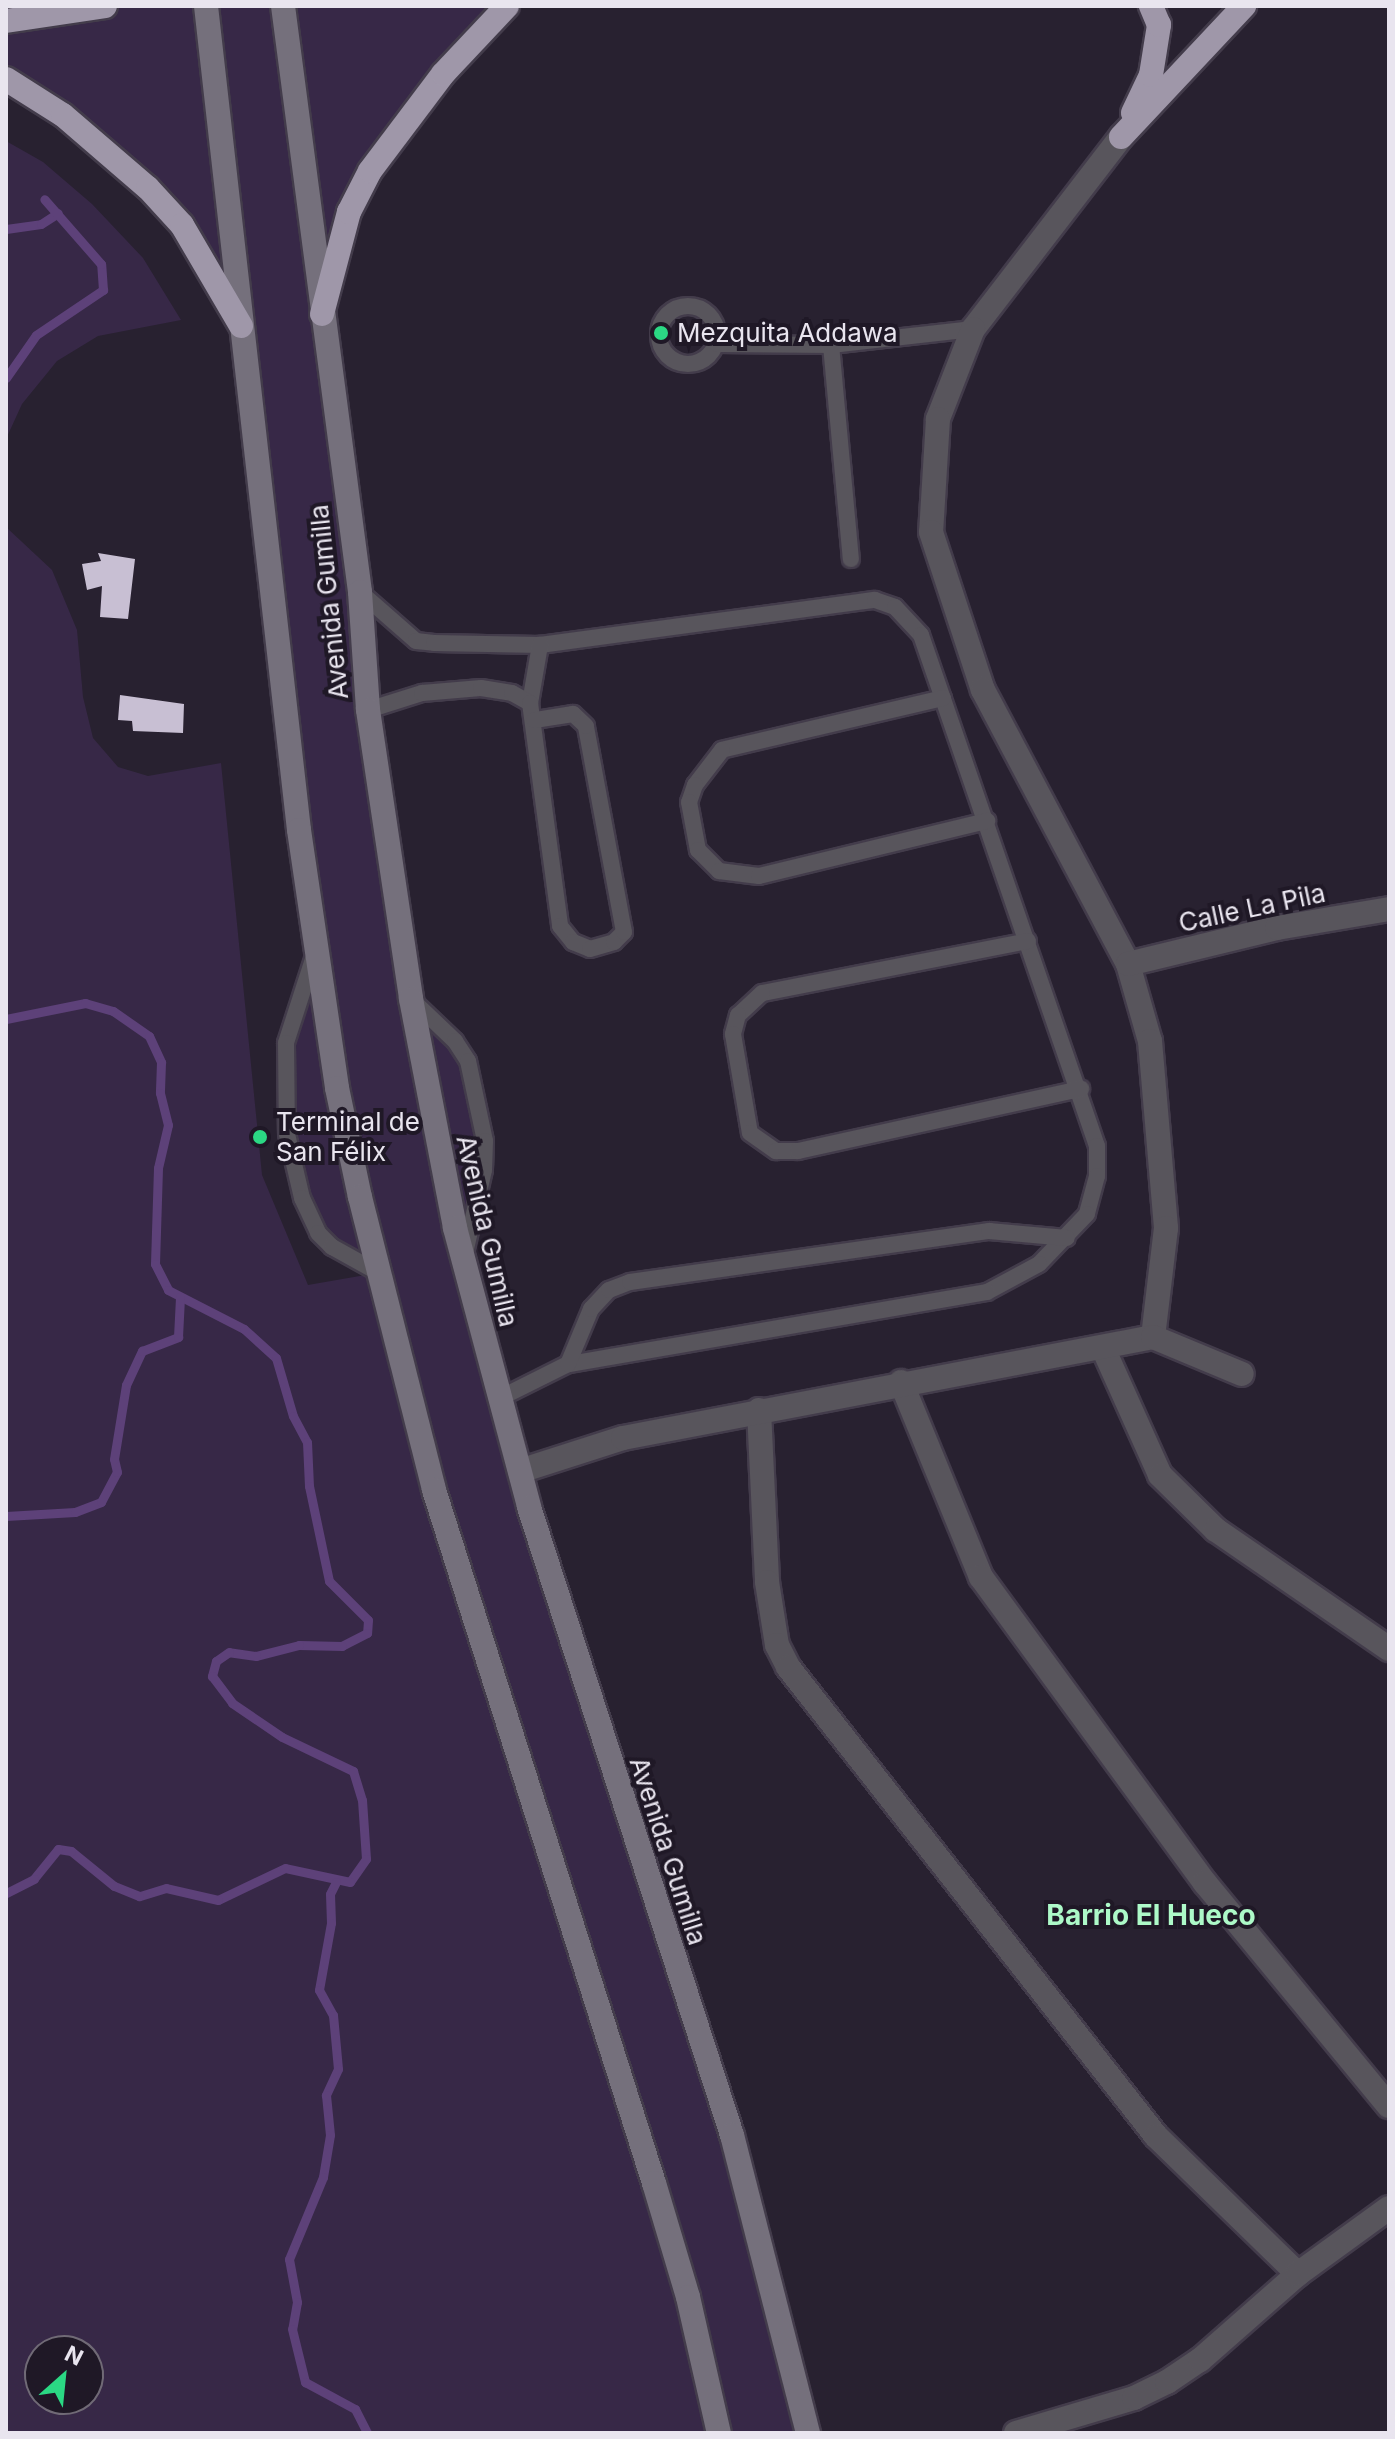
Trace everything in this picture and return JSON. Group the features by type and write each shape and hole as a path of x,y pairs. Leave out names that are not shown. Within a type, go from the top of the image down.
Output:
{"highway":[{"path":"6,21 105,6"},
{"path":"322,314 349,212 370,171 443,74 507,6"},
{"path":"1121,137 1151,75 1159,25 1151,6"},
{"path":"1121,137 1244,6"},
{"path":"6,79 63,115 148,188 182,225 241,326"}],"main road":[{"path":"206,6 315,951 337,1088 379,1273 480,1647 567,1900 688,2297 719,2433"},
{"name":"Avenida Gumilla","path":"283,6 360,592 368,710 411,999 463,1258 498,1399 583,1684 732,2135 808,2433"}],"street":[{"path":"1121,137 973,329 938,419 931,532 983,690 1128,964 1150,1041 1166,1228 1153,1337"},
{"name":"Calle La Pila","path":"1128,964 1277,928 1389,909"},
{"path":"520,1471 623,1438 901,1382 1153,1337 1242,1374"},
{"path":"1103,1348 1160,1475 1216,1530 1389,1649"},
{"path":"901,1382 981,1577 1205,1883 1389,2106"},
{"path":"759,1410 768,1593 777,1645 788,1667 1156,2136 1298,2274"},
{"path":"1016,2433 1134,2398 1167,2382 1200,2360 1298,2274 1389,2208"}],"lane":[{"path":"717,344 831,345 973,329"},
{"path":"831,345 851,559"},
{"path":"360,592 416,641 540,645 875,600 895,607 921,635 1081,1089 1097,1146 1097,1176 1087,1214 1039,1264 987,1292 568,1364 498,1399"},
{"path":"534,720 573,714 586,726 624,932 614,942 590,949 573,942 560,926 530,703 540,645"},
{"path":"368,710 422,693 481,688 512,693 530,703"},
{"path":"943,698 722,750 695,785 689,802 698,850 719,871 759,876 987,821"},
{"path":"1028,941 762,993 738,1015 733,1034 750,1133 776,1151 798,1151 1081,1089"},
{"path":"315,951 286,1043 287,1134 302,1198 318,1233 332,1247 379,1273"},
{"path":"411,999 455,1041 468,1061 485,1141 484,1170 463,1258"},
{"path":"568,1364 591,1309 609,1290 630,1282 989,1231 1067,1238"}],"shaded area":[{"path":"6,6 507,6 370,171 322,314 411,999 455,1041 485,1141 463,1258 699,2031 808,2433 6,2433 6,527 52,570 77,630 83,697 93,738 118,767 148,776 221,763 262,1175 308,1285 377,1273 318,1233 283,1081 315,951 241,326 182,225 6,79"},
{"path":"6,141 43,162 92,204 143,258 181,320 98,336 57,361 22,404 6,439"}],"building":[{"path":"98,553 135,559 128,619 100,617 102,586 87,590 82,564 101,561"},
{"path":"120,695 184,704 183,733 133,731 132,721 118,720"}],"waterway":[{"path":"6,378 36,335 103,290 101,264 44,199"},
{"path":"6,229 41,224 58,213"},
{"path":"6,1019 85,1003 113,1011 149,1036 161,1062 160,1093 168,1125 158,1168 155,1264 168,1290 244,1329 276,1358 293,1416 307,1442 309,1486 329,1581 368,1620 367,1633 342,1646 299,1645 256,1656 229,1652 216,1661 212,1676 232,1703 282,1737 353,1771 362,1800 366,1859 350,1882 285,1868 218,1900 166,1888 139,1896 114,1886 71,1851 58,1849 34,1879 6,1893"},
{"path":"6,1516 75,1512 101,1502 117,1472 114,1459 126,1385 142,1351 178,1337 180,1297"},
{"path":"336,1882 330,1894 331,1923 319,1990 333,2015 338,2069 326,2095 330,2135 323,2177 289,2259 297,2302 292,2329 305,2382 355,2409 367,2433"}],"place":[{"name":"Mezquita Addawa","path":"661,333"},
{"name":"Terminal de San Félix","path":"260,1137"}],"district":[{"name":"Barrio El Hueco","path":"1151,1915"}]}
